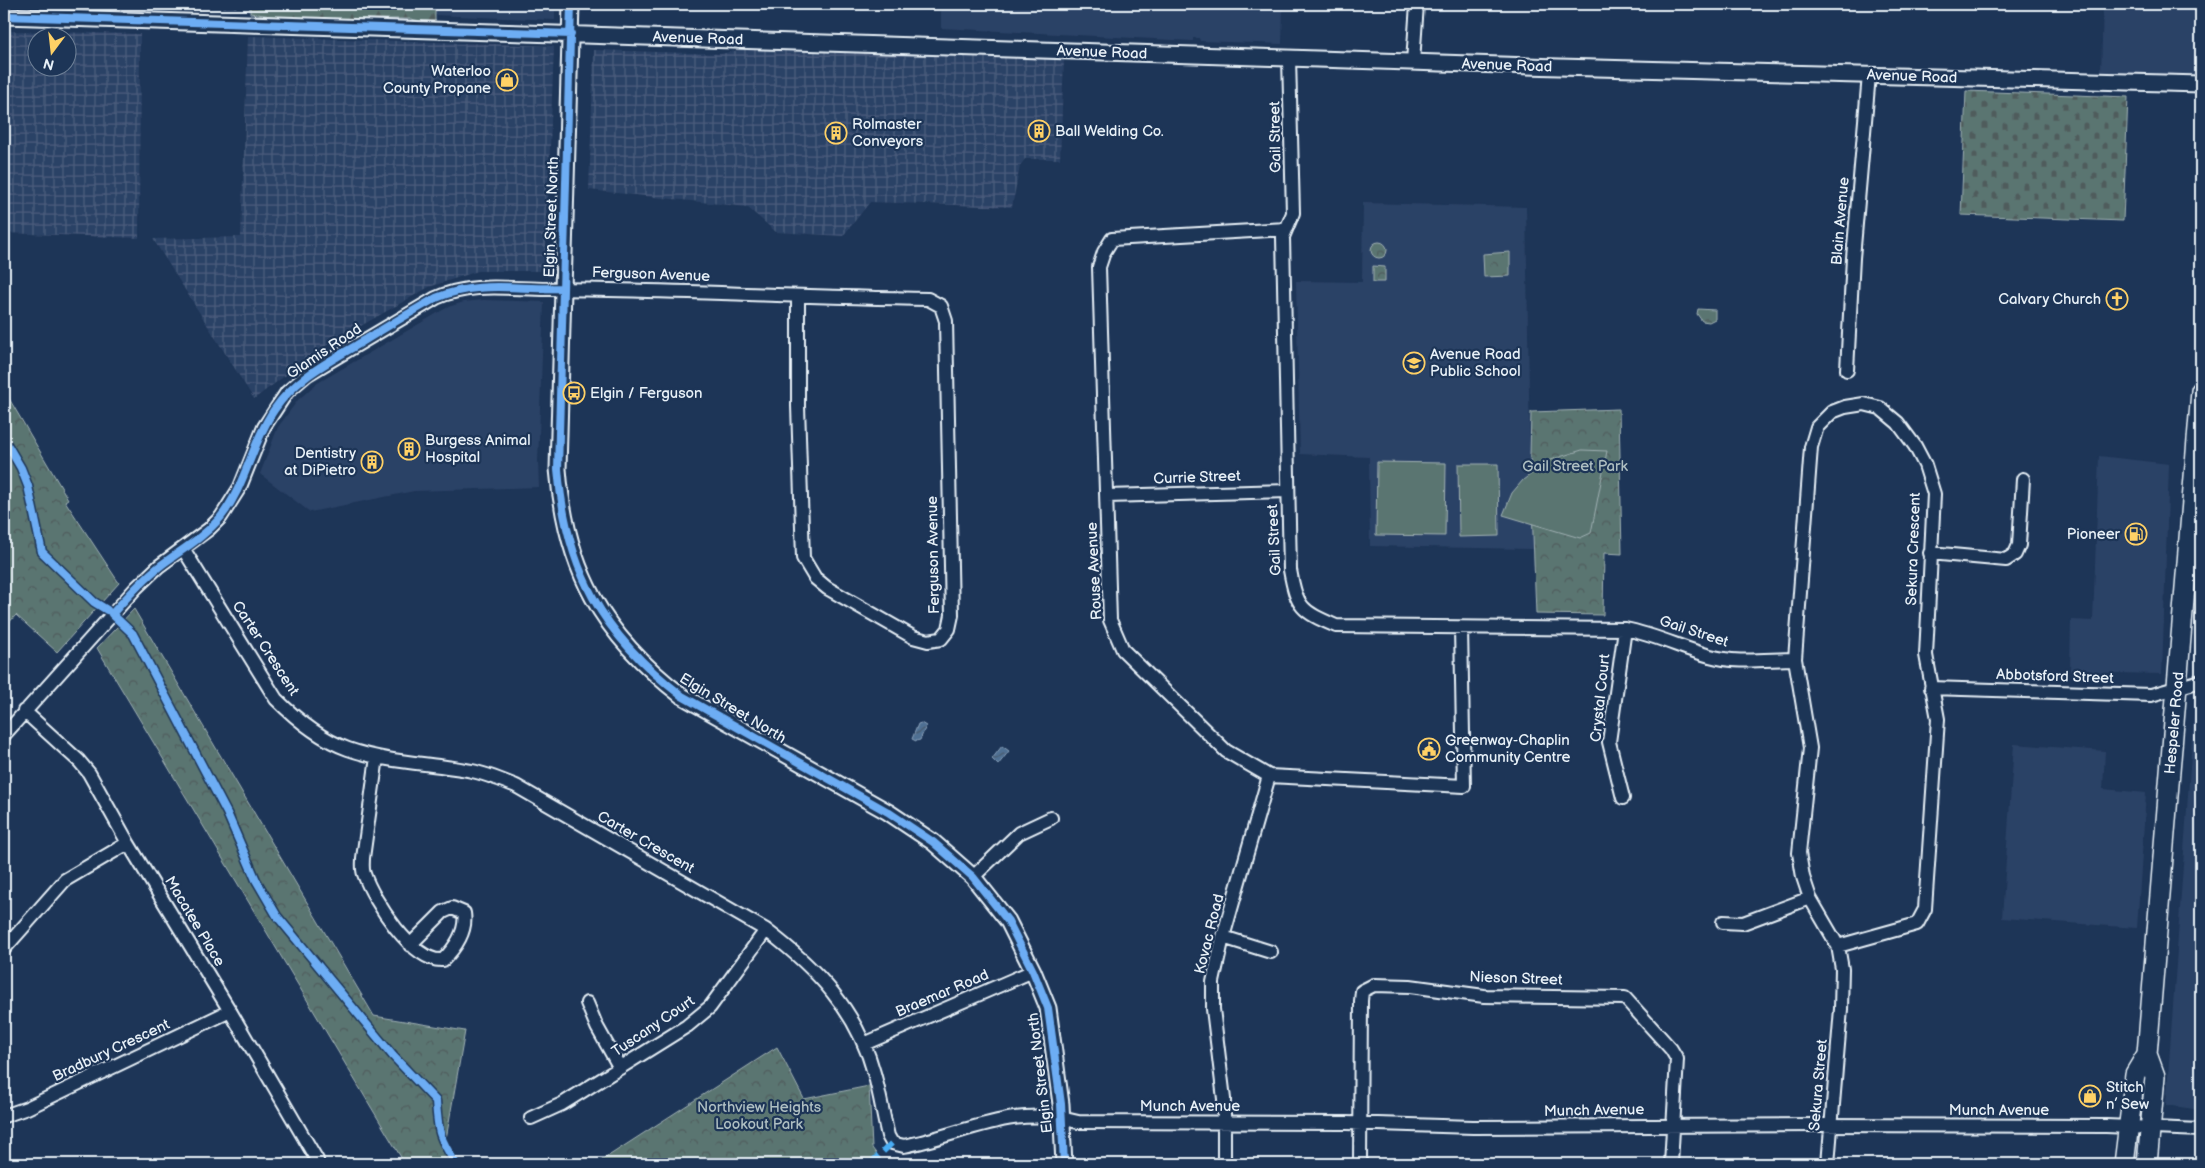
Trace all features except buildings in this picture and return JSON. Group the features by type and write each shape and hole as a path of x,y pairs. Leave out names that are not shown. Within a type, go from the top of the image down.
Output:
{"main road":[{"name":"Hespeler Road","path":"2147,1164 2155,1076 2147,1054 2176,688 2196,523 2201,391"},
{"name":"Hespeler Road","path":"2124,1164 2135,1074 2147,1054"}],"street":[{"name":"Elgin Street North","path":"571,4 558,469 560,498 571,547 582,578 603,617 631,652 656,676 682,696 888,812 933,842 973,877 1008,921 1033,971 1048,1008 1061,1117 1064,1164"},
{"path":"1414,62 1417,4"},
{"name":"Avenue Road","path":"4,16 1414,62 2201,84"},
{"name":"Gail Street","path":"1289,58 1293,213 1283,237 1290,570 1294,595 1308,614 1336,626 1625,629 1649,634 1711,657 1727,659 1795,659"},
{"name":"Blain Avenue","path":"1847,370 1853,258 1869,75"},
{"name":"Rouse Avenue","path":"1286,229 1112,239 1104,252 1099,267 1110,620 1123,650 1226,751 1268,776 1464,786 1461,628"},
{"name":"Glamis Road","path":"4,734 136,588 159,566 184,550 209,529 231,503 240,487 264,427 288,392 308,374 436,298 452,291 485,286 563,288"},
{"name":"Ferguson Avenue","path":"563,288 798,297 928,299 941,306 946,321 952,615 949,629 941,639 928,641 913,637 827,588 815,578 803,558 798,406 798,297"},
{"name":"Sekura Crescent","path":"1838,946 1916,924 1926,909 1938,719 1926,655 1934,494 1925,465 1915,446 1898,423 1880,408 1864,404 1845,407 1832,412 1817,427 1810,454 1795,659 1810,748 1799,854 1803,877 1810,898 1838,946 1842,969 1841,1009"},
{"path":"1930,552 2006,560 2014,554 2019,545 2024,479"},
{"name":"Currie Street","path":"1107,496 1288,491"},
{"name":"Carter Crescent","path":"184,550 276,700 296,719 316,734 347,749 377,757 473,771 516,786 766,930 794,951 819,975 840,1001 864,1044 874,1073 888,1136 892,1143 904,1146 918,1144 1000,1119 1042,1115 1061,1117"},
{"name":"Crystal Court","path":"1623,798 1609,742 1625,629"},
{"name":"Abbotsford Street","path":"1932,688 2151,695 2201,681"},
{"name":"Macatee Place","path":"24,711 79,761 89,774 128,843 230,1010 317,1160 317,1164"},
{"path":"377,757 363,858 363,872 377,899 410,945 429,958 443,960 465,928 464,913 452,908 443,912 410,945"},
{"name":"Kovac Road","path":"1224,1164 1224,1099 1214,1009 1213,982 1223,937 1268,776"},
{"path":"973,877 1019,833 1051,818"},
{"path":"4,949 65,880 128,843"},
{"path":"1723,922 1744,923 1810,898"},
{"name":"Tuscany Court","path":"531,1118 562,1104 687,1026 710,1007 766,930"},
{"path":"1223,937 1270,952"},
{"name":"Braemar Road","path":"864,1044 1033,971"},
{"name":"Nieson Street","path":"1360,1123 1362,991 1374,985 1410,986 1484,996 1625,998 1671,1049 1677,1059 1674,1125"},
{"path":"587,1003 597,1027 620,1068"},
{"name":"Sekura Street","path":"1828,1164 1841,1009"},
{"name":"Bradbury Crescent","path":"4,1116 27,1108 230,1010"},
{"name":"Munch Avenue","path":"1061,1117 1078,1122 1360,1123 1473,1127 1674,1125 2128,1126 2201,1130"},
{"path":"1360,1123 1360,1164"},
{"path":"1671,1164 1674,1125"}],"shaded area":[{"path":"4,4 237,4 237,8"},
{"path":"435,4 555,4 555,20 435,15"},
{"path":"941,4 1283,4 1282,44 1200,41 1199,38 1193,38 1193,41 941,28"},
{"path":"2103,4 2201,4 2201,53 2198,76 2101,75"},
{"path":"4,31 28,32 28,78 78,78 78,33 140,34 139,238 4,233"},
{"path":"248,36 554,47 545,271 478,271 429,287 322,348 254,399 153,239 241,237"},
{"path":"743,49 1064,59 1060,159 1025,159 1020,166 1012,207 870,202 843,236 776,232 747,207 589,190 594,50 721,54"},
{"name":"Avenue Road Public School","path":"1363,203 1526,207 1530,455 1535,549 1370,546 1369,457 1300,454 1296,281 1362,282"},
{"path":"483,300 544,302 538,461 539,487 414,491 310,512 260,474 278,427 298,400 316,384 448,307 464,302"},
{"path":"2099,456 2169,464 2162,674 2070,672 2071,620 2093,621"},
{"path":"2195,697 2201,697 2201,1110 2166,1105"},
{"path":"2014,744 2105,751 2103,789 2146,793 2137,928 2002,918"}],"green space":[{"path":"250,4 435,4 435,24 411,19 294,19 250,13"},
{"path":"1966,91 2128,97 2123,221 1961,215"},
{"path":"1379,242 1385,244 1387,250 1385,256 1379,258 1373,256 1371,250 1373,244"},
{"path":"1510,252 1510,276 1484,277 1483,254"},
{"path":"1373,266 1385,267 1385,282 1373,282"},
{"path":"1698,309 1715,310 1715,319 1709,322 1702,321 1697,314"},
{"path":"4,390 68,499 65,501 119,583 57,652 16,615 4,628"},
{"name":"Gail Street Park","path":"1619,409 1622,554 1604,553 1603,615 1536,614 1530,455 1531,412"},
{"path":"1582,450 1607,451 1591,533 1580,538 1503,515 1512,493 1523,480 1550,460"},
{"path":"1377,462 1446,463 1445,536 1376,535"},
{"path":"1458,464 1498,464 1499,536 1459,537"},
{"path":"134,609 374,1016 465,1031 446,1139 460,1164 405,1164 97,648"},
{"name":"Northview Heights Lookout Park","path":"777,1047 804,1099 869,1086 872,1148 884,1164 596,1164"}],"water":[{"path":"921,723 926,726 920,740 916,741 912,739 918,724"},
{"path":"1002,746 1009,751 998,765 992,759"}],"marked path":[{"path":"870,1164 892,1143"}],"cycle path":[{"path":"571,4 558,469 562,505 580,569 593,598 610,624 630,649 654,673 682,696 888,812 933,842 973,877 1008,921 1033,971 1048,1008 1061,1104 1064,1164"},
{"path":"4,16 571,34"},
{"path":"456,1164 440,1134 436,1101 393,1056 277,916 256,880 227,813 133,634 112,614 147,577 199,538 220,518 229,506 266,423 274,410 282,399 311,373 436,298 451,292 483,287 563,288"},
{"path":"4,439 21,468 28,486 42,552 94,602 107,610"}],"place":[{"name":"Waterloo County Propane","path":"507,80"},
{"name":"Ball Welding Co.","path":"1039,131"},
{"name":"Rolmaster Conveyors","path":"836,133"},
{"name":"Calvary Church","path":"2117,299"},
{"name":"Avenue Road Public School","path":"1414,363"},
{"name":"Elgin / Ferguson","path":"574,393"},
{"name":"Burgess Animal Hospital","path":"409,449"},
{"name":"Dentistry at DiPietro","path":"372,462"},
{"name":"Pioneer","path":"2136,534"},
{"name":"Greenway-Chaplin Community Centre","path":"1429,749"},
{"name":"Stitch n’ Sew","path":"2090,1096"}]}
